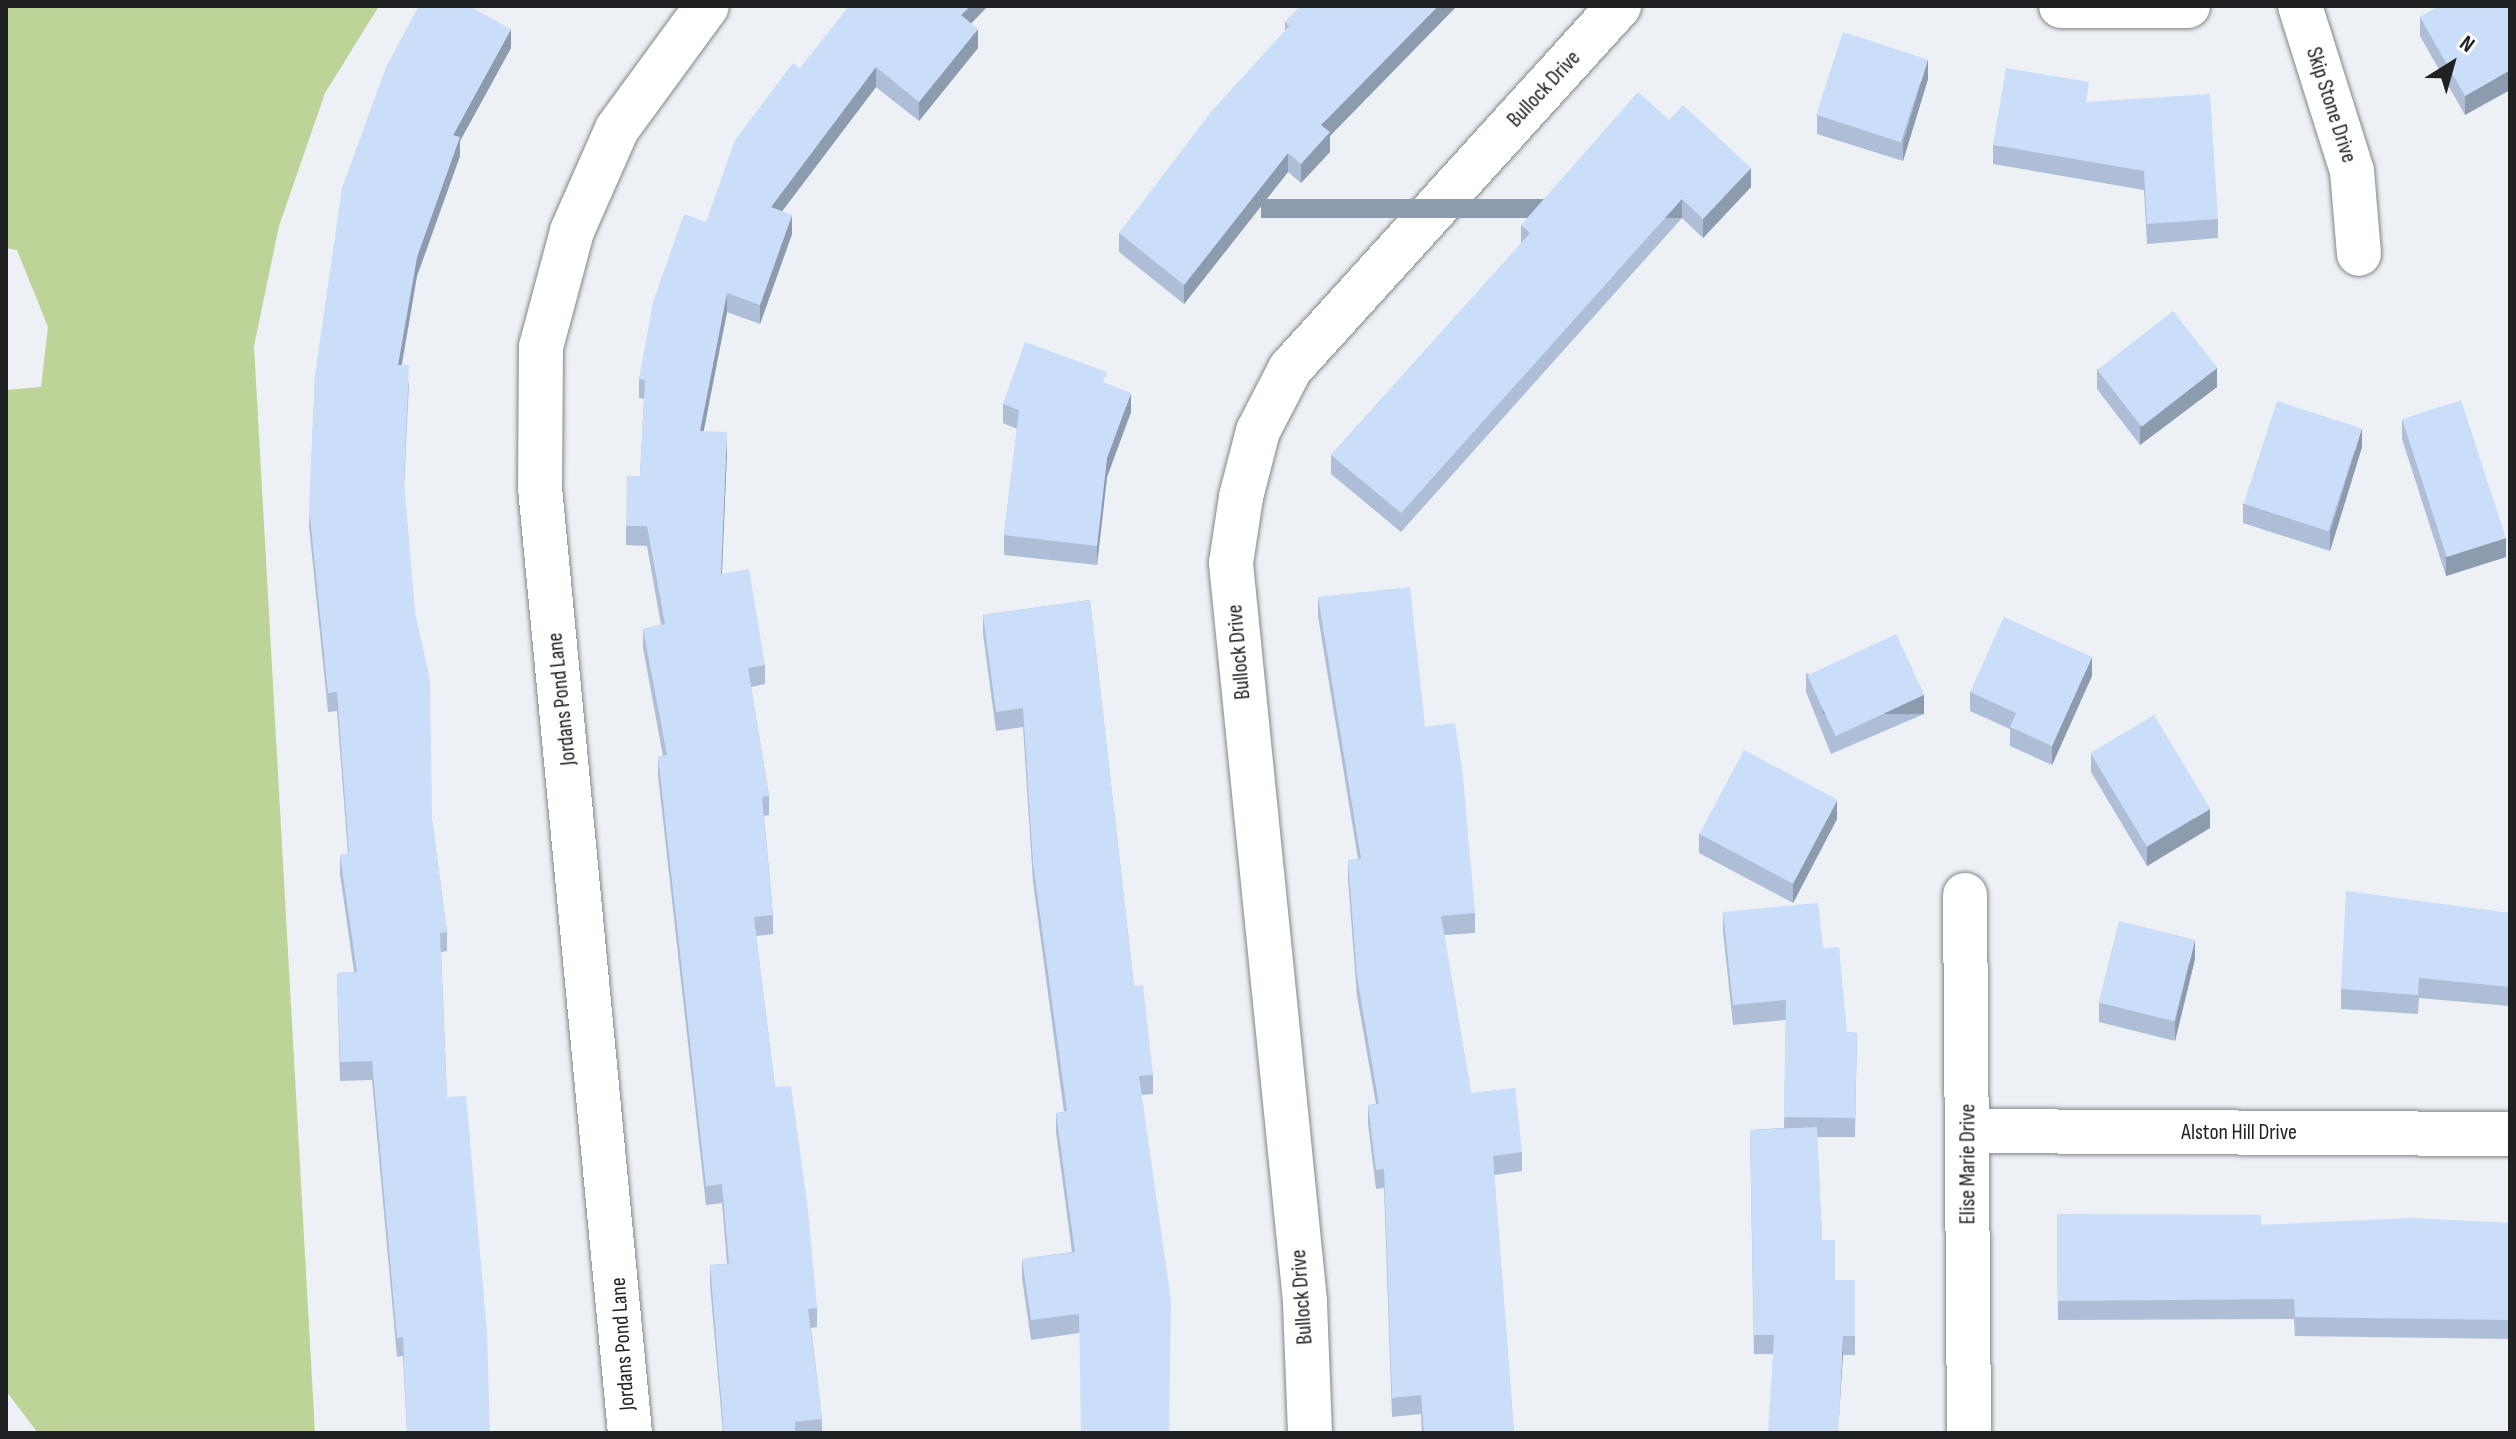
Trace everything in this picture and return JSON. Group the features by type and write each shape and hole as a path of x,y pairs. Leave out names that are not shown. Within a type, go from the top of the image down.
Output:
{"street":[{"name":"Jordans Pond Lane","path":"630,1433 540,488 541,347 572,231 617,129 707,6"},
{"name":"Bullock Drive","path":"1310,1433 1305,1301 1231,563 1241,497 1258,431 1290,369 1619,6"},
{"path":"2061,6 2188,6"},
{"name":"Skip Stone Drive","path":"2300,6 2352,171 2359,254"},
{"name":"Elise Marie Drive","path":"1965,895 1969,1433"},
{"name":"Alston Hill Drive","path":"1968,1131 2510,1134"}],"green space":[{"path":"6,6 379,6 325,93 279,226 254,346 315,1433 38,1433 6,1391 6,390 41,387 48,327 17,250 6,248"}],"building":[{"path":"419,6 469,6 511,29 453,135 460,137 417,257 398,365 409,365 404,481 415,612 430,680 432,820 447,932 440,933 447,1097 466,1096 487,1331 490,1433 407,1433 403,1337 397,1338 372,1061 340,1062 337,973 357,972 340,855 349,853 337,692 328,693 309,507 315,375 342,188 386,67"},
{"path":"849,6 970,6 961,15 978,29 919,102 876,67 771,207 792,215 760,305 727,293 700,431 727,432 721,574 749,569 765,665 748,668 769,796 762,797 773,915 754,917 775,1087 791,1086 808,1210 817,1308 808,1309 822,1419 795,1422 795,1433 724,1433 710,1265 729,1264 722,1184 706,1186 658,756 667,755 643,629 665,624 647,526 626,526 627,476 640,476 645,380 639,379 653,302 684,214 706,222 735,140 793,63 800,68"},
{"path":"1301,6 1438,6 1321,125 1330,132 1301,164 1288,153 1184,285 1119,233 1211,112 1289,26 1285,22"},
{"path":"2439,6 2510,6 2510,70 2465,96 2420,17"},
{"path":"1843,32 1928,60 1901,142 1816,115"},
{"path":"2006,68 2089,82 2086,102 2210,94 2218,219 2147,224 2144,171 1993,145"},
{"path":"1638,92 1669,120 1683,105 1751,168 1703,219 1682,199 1401,513 1331,455 1530,233 1521,225"},
{"path":"2173,311 2217,368 2142,427 2097,370"},
{"path":"1025,342 1107,372 1103,382 1131,393 1107,458 1097,546 1004,535 1019,410 1003,404"},
{"path":"2461,400 2506,538 2447,557 2402,419"},
{"path":"2277,401 2362,429 2328,531 2244,504"},
{"path":"1410,587 1425,727 1455,723 1463,776 1475,913 1441,916 1471,1093 1515,1088 1522,1152 1493,1156 1514,1433 1424,1433 1421,1395 1392,1398 1384,1169 1376,1170 1368,1105 1379,1104 1357,977 1348,860 1361,859 1318,597"},
{"path":"1090,600 1134,986 1143,985 1153,1075 1139,1076 1171,1301 1169,1433 1081,1433 1079,1314 1031,1320 1022,1259 1075,1252 1056,1113 1067,1111 1033,863 1023,708 996,712 983,615"},
{"path":"2004,617 2092,657 2052,746 2010,727 2016,713 1970,692"},
{"path":"1896,634 1924,695 1835,736 1807,675"},
{"path":"2154,715 2210,808 2147,847 2091,753"},
{"path":"1744,750 1838,800 1793,884 1699,834"},
{"path":"2346,891 2510,913 2510,987 2419,978 2418,995 2341,989"},
{"path":"1818,903 1823,948 1839,947 1847,1032 1857,1033 1855,1118 1784,1117 1786,1000 1733,1005 1723,912"},
{"path":"2119,921 2195,940 2174,1021 2099,1003"},
{"path":"1817,1127 1822,1240 1835,1240 1835,1280 1855,1280 1855,1336 1843,1336 1838,1433 1768,1433 1774,1335 1754,1335 1750,1130"},
{"path":"2057,1214 2261,1215 2261,1225 2411,1218 2510,1223 2510,1320 2295,1317 2294,1299 2058,1301"}]}
